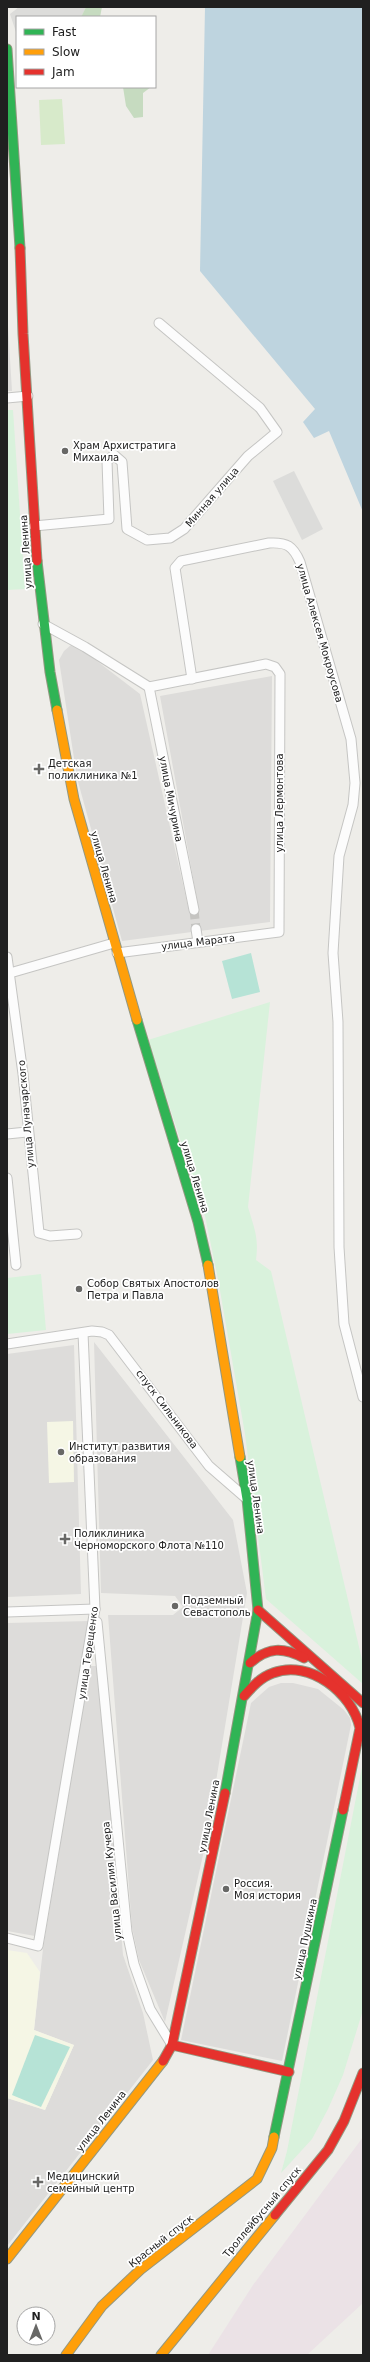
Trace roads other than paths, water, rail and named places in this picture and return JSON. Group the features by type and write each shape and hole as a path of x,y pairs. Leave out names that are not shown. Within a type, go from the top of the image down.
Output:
{"main road":[{"name":"улица Ленина","path":"7,49 20,231 34,526 44,624 71,786 114,943 198,1222 214,1295 246,1500 258,1610 244,1696 215,1843 172,2046 166,2057 7,2260"},
{"path":"258,1610 321,1668 363,1703"},
{"path":"250,1664 266,1650 276,1649 296,1654 321,1668"},
{"name":"улица Пушкина","path":"244,1696 262,1678 279,1671 309,1674 331,1686 349,1701 358,1714 359,1735 272,2148"},
{"path":"172,2046 289,2072"},
{"name":"Троллейбусный спуск","path":"161,2355 328,2150 344,2120 363,2073"},
{"name":"Красный спуск","path":"66,2355 102,2306 140,2270 257,2179 272,2148"}],"street":[{"name":"Минная улица","path":"34,526 110,519 107,461 114,455 122,462 127,528 147,540 170,538 184,529 248,456 277,432 260,408 159,324"},
{"path":"7,398 28,396"},
{"name":"улица Алексея Мокроусова","path":"192,679 175,568 181,561 269,543 282,542 289,544 300,562 351,739 355,783 353,805 339,856 333,953 338,1022 339,1247 344,1324 363,1396"},
{"path":"44,624 85,646 149,687 192,679"},
{"name":"улица Лермонтова","path":"192,679 266,664 275,667 280,674 279,932"},
{"name":"улица Мичурина","path":"149,687 194,910"},
{"path":"196,929 198,942"},
{"name":"улица Марата","path":"117,953 279,932"},
{"path":"10,973 114,943"},
{"name":"улица Луначарского","path":"7,957 23,1074 27,1132 39,1233 50,1236 77,1234"},
{"path":"7,1134 27,1132"},
{"path":"7,1178 16,1265"},
{"name":"спуск Сильникова","path":"7,1344 83,1333 102,1332 112,1338 209,1466 246,1500"},
{"name":"улица Терещенко","path":"7,1938 38,1946 95,1609 83,1333"},
{"path":"7,1612 95,1609"},
{"name":"улица Василия Кучера","path":"95,1609 127,1932 134,1964 150,2009 172,2046"}],"water":[{"path":"205,7 363,7 363,512 329,431 314,438 303,422 315,409 200,271"}],"tunnel":[{"path":"194,910 196,929"}],"place":[{"name":"Храм Архистратига Михаила","path":"65,451"},
{"name":"Детская поликлиника №1","path":"39,769"},
{"name":"Собор Святых Апостолов Петра и Павла","path":"79,1289"},
{"name":"Институт развития образования","path":"61,1452"},
{"name":"Поликлиника Черноморского Флота №110","path":"65,1539"},
{"name":"Подземный Севастополь","path":"175,1606"},
{"name":"Россия. Моя история","path":"226,1889"},
{"name":"Медицинский семейный центр","path":"38,2182"}]}
